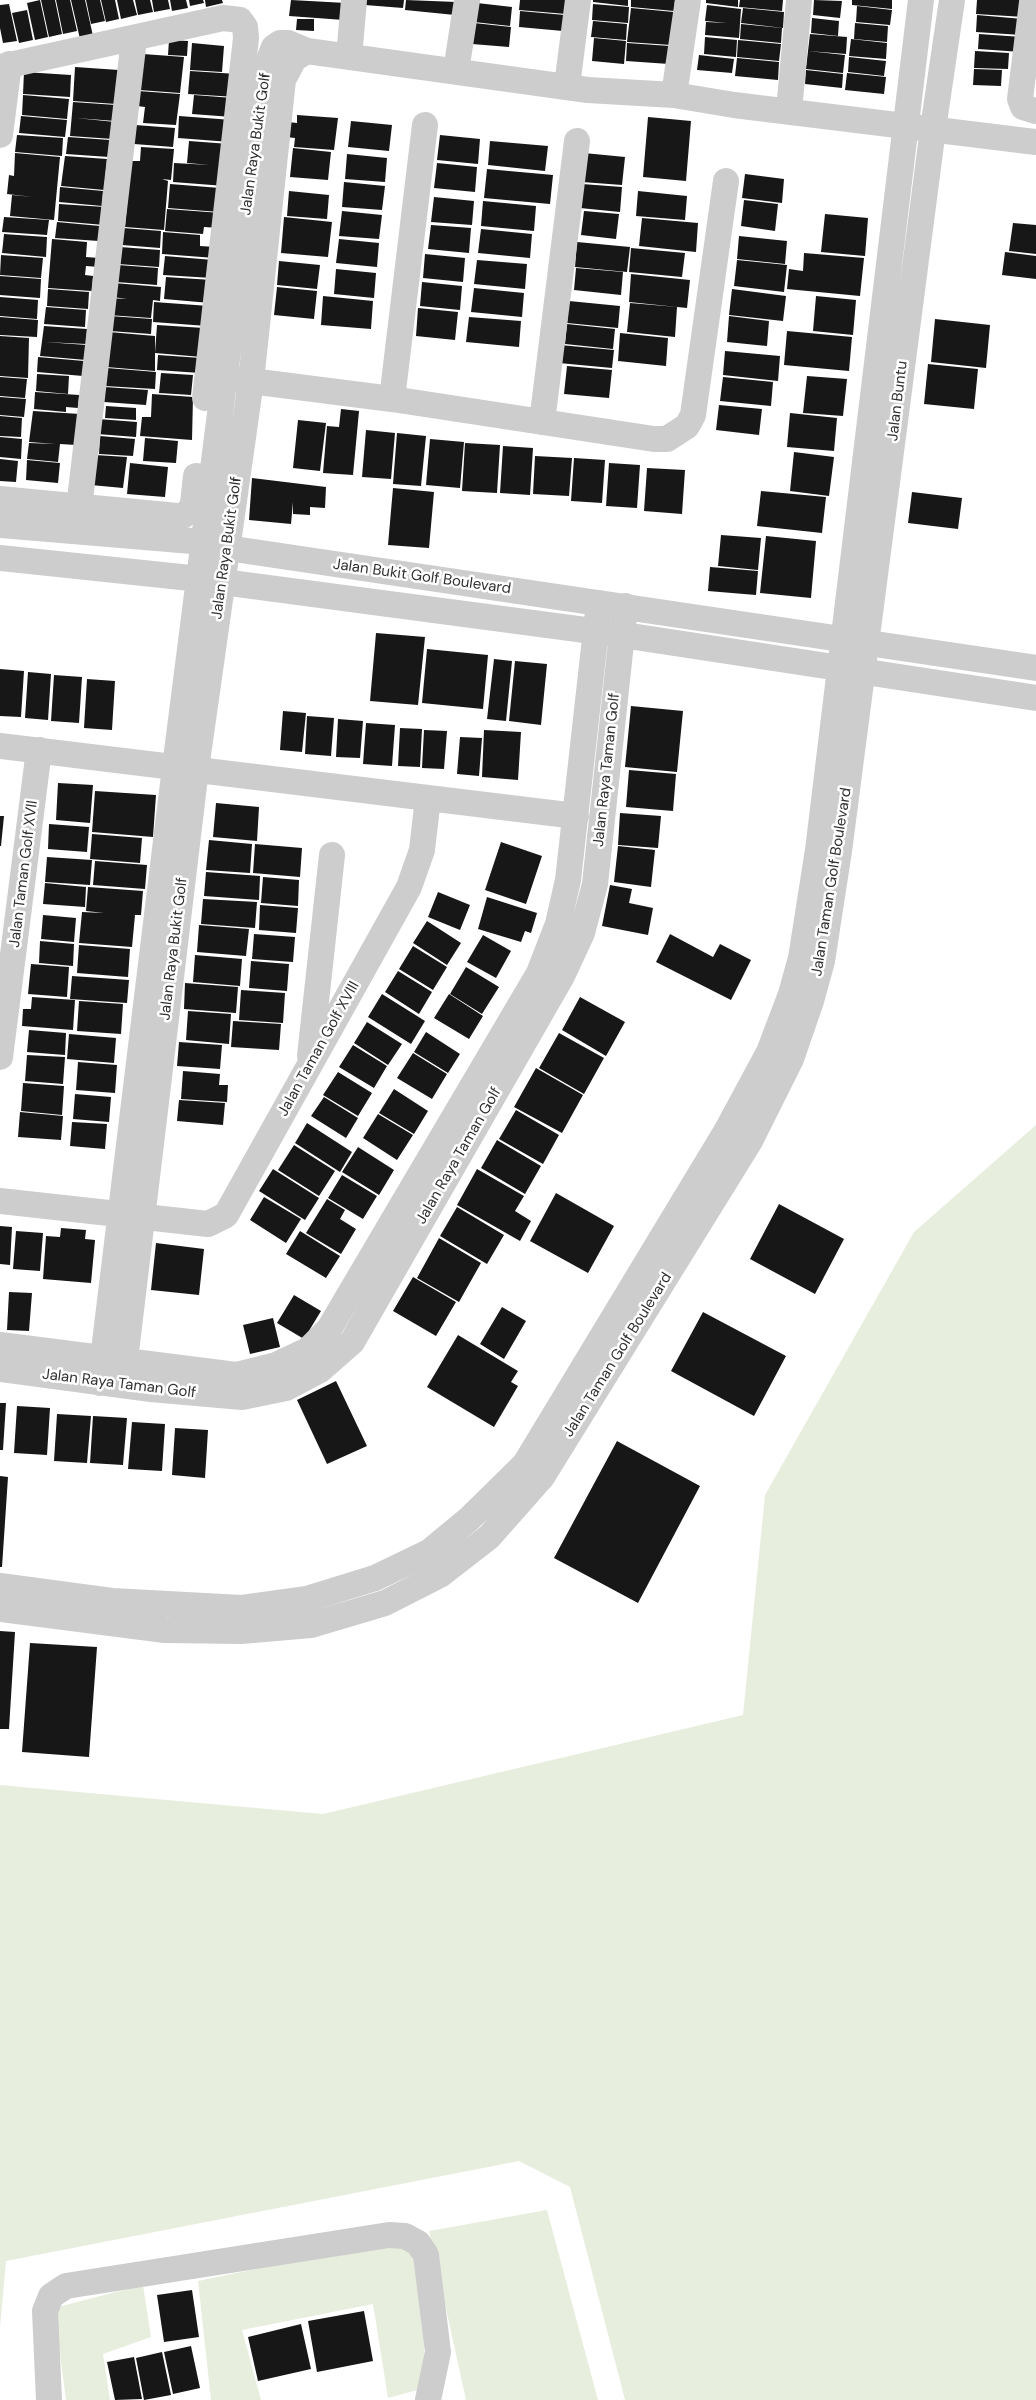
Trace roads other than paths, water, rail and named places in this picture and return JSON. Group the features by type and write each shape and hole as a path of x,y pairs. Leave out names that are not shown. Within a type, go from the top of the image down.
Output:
{"street":[{"path":"349,57 354,0"},
{"path":"456,71 467,0"},
{"path":"567,86 578,0"},
{"path":"674,95 688,0"},
{"path":"789,112 799,0"},
{"name":"Jalan Buntu","path":"854,640 905,125 921,0"},
{"path":"1030,109 1020,99 1032,2 1034,0"},
{"name":"Jalan Buntu","path":"850,670 951,2"},
{"path":"0,136 5,66 223,18 240,20 244,27 246,38 193,503 190,510 184,515 170,517 0,499"},
{"path":"79,508 134,39"},
{"name":"Jalan Raya Bukit Golf","path":"112,1372 185,768 211,581 215,545 225,378 265,70 271,51 280,43 288,43 307,51"},
{"path":"307,51 588,90 674,95 734,105 1036,142"},
{"name":"Jalan Raya Bukit Golf","path":"215,545 251,381 283,80 294,59 307,51"},
{"path":"392,399 425,125"},
{"path":"542,422 576,141"},
{"path":"225,378 392,399 654,439 667,439 687,426 693,416 726,181"},
{"name":"Jalan Bukit Golf Boulevard","path":"0,525 215,545 1036,668"},
{"path":"0,558 211,581 595,633 622,643 850,670 1036,698"},
{"name":"Jalan Raya Taman Golf","path":"0,1369 236,1375 276,1365 308,1350 329,1329 539,973 560,915 568,880 599,603"},
{"name":"Jalan Raya Taman Golf","path":"0,1345 112,1372 242,1397 286,1388 320,1370 352,1342 562,976 582,933 595,884 625,606"},
{"name":"Jalan Taman Golf Boulevard","path":"0,1609 111,1612 242,1608 307,1600 375,1578 429,1552 470,1519 525,1464 727,1130 768,1052 791,994 801,958 850,670"},
{"path":"0,746 428,798 576,810 603,807"},
{"name":"Jalan Taman Golf XVII","path":"0,1057 39,750"},
{"path":"582,754 609,757"},
{"name":"Jalan Taman Golf XVIII","path":"0,1201 208,1224 226,1214 412,880 422,850 428,798"},
{"path":"309,1066 332,855"},
{"name":"Jalan Taman Golf Boulevard","path":"0,1586 111,1612"},
{"path":"49,2400 45,2311 51,2296 66,2286 389,2235 405,2236 418,2243 426,2255 438,2352 428,2400"}]}
